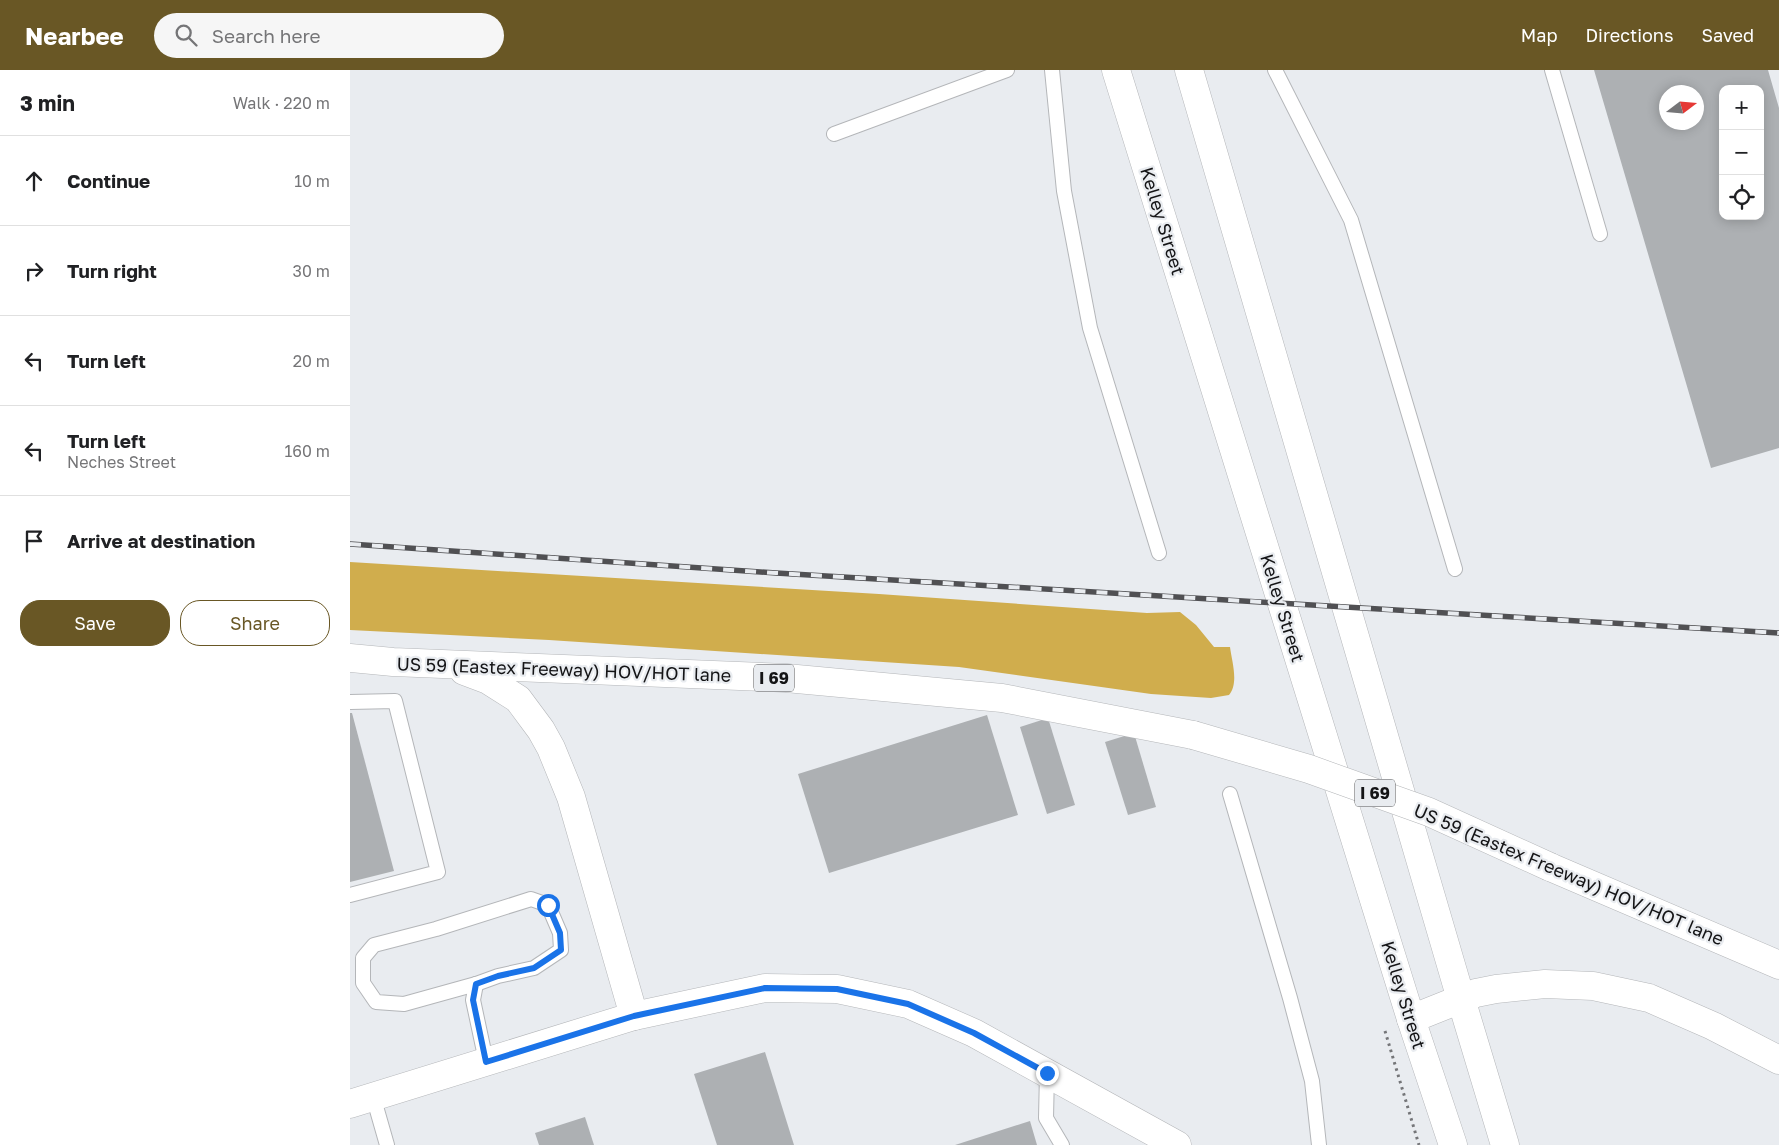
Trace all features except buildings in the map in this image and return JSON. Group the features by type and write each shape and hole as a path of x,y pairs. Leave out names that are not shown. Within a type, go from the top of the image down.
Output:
{"main road":[{"name":"Kelley Street","path":"1116,70 1411,1019 1445,1139"},
{"path":"1189,70 1505,1145"},
{"name":"US 59 (Eastex Freeway) HOV/HOT lane","path":"350,658 444,664 786,678 1002,698 1193,736 1310,769 1429,812 1550,867 1779,965"},
{"path":"444,664 488,680 518,699 541,730 551,748 571,797 634,1016"},
{"path":"1411,1019 1476,993 1496,989 1544,984 1593,986 1649,998 1713,1026 1779,1060"},
{"path":"356,1100 634,1016 765,988 837,989 908,1004 974,1033 1177,1145"}],"lane":[{"path":"834,134 1007,70"},
{"path":"1052,70 1064,191 1090,328 1159,553"},
{"path":"1275,70 1351,220 1455,569"},
{"path":"1552,70 1600,234"},
{"path":"350,702 395,701 438,872 350,895"},
{"path":"1230,794 1287,988 1312,1081 1319,1145"},
{"path":"531,899 548,905 560,933 561,950 534,968 498,976 476,984 404,1004 376,1002 363,984 363,958 374,945 436,929 531,899"},
{"path":"476,984 473,1000 486,1062"},
{"path":"1047,1073 1046,1118 1062,1145"},
{"path":"356,1100 387,1145"}],"shaded area":[{"path":"350,562 879,594 1147,613 1180,612 1196,625 1214,647 1230,647 1234,685 1229,695 1211,698 1151,694 959,667 549,640 350,630"}],"railway":[{"path":"350,544 776,573 1779,633"}],"route":[{"path":"548,905 560,933 561,950 534,968 498,976 476,984 473,1000 486,1062 634,1016 765,988 837,989 908,1004 974,1033 1047,1073"}]}
